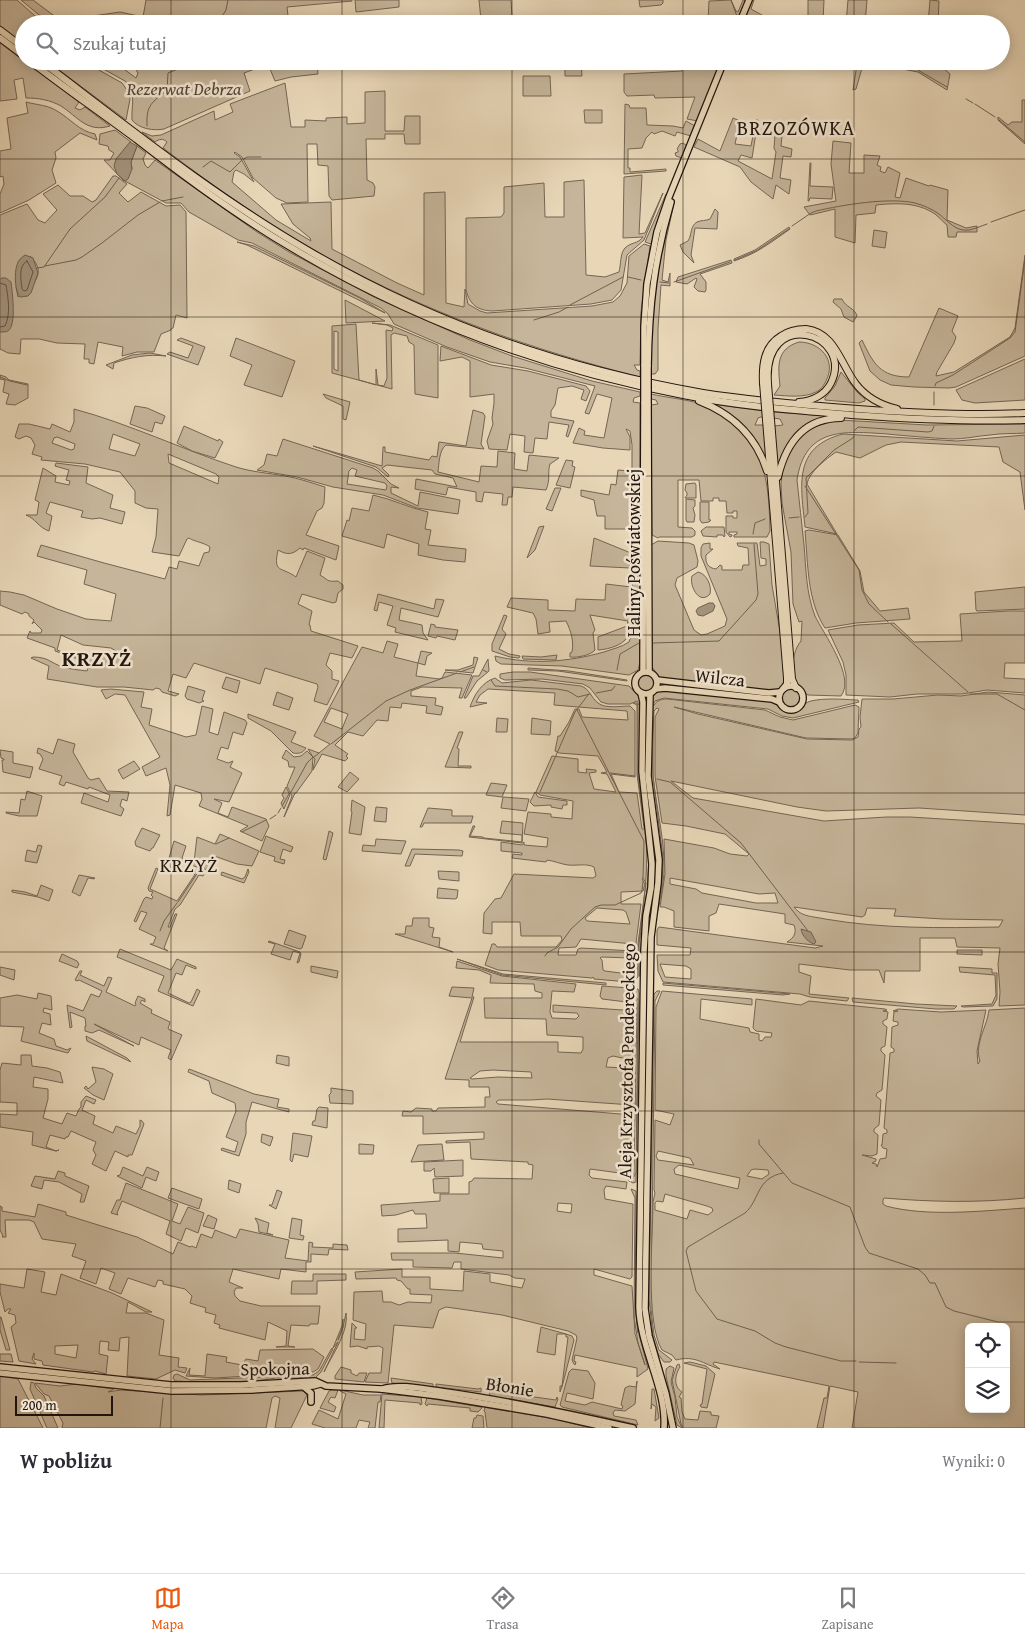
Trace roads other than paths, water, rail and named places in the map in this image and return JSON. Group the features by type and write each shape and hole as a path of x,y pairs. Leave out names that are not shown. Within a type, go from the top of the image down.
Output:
{"highway":[{"path":"0,30 15,41"},
{"path":"0,38 15,49"},
{"path":"43,70 160,154 204,190 266,233 332,271 396,303 455,329 540,360 615,381 683,395 776,409 890,418"},
{"path":"52,70 86,99"},
{"path":"160,154 288,239 368,283 440,316 513,344 578,365 656,384 750,400 913,412 1025,413"},
{"path":"796,688 792,679 764,358 769,346 791,331 808,330 818,333 830,342 855,383 869,397 883,404 913,412"},
{"path":"750,400 801,402 816,398 826,391 832,382 835,373 833,356 826,345 812,336 800,334 788,337 779,343 771,354 766,383"},
{"path":"683,395 716,408 738,423 757,446 774,483 787,681 782,690"},
{"path":"774,483 782,460 789,447 800,434 809,426 832,418 969,421 1025,420"}],"main road":[{"path":"743,15 749,0"},
{"name":"Haliny Poświatowskiej","path":"646,672 646,366 644,312 651,256 664,208 720,70"},
{"path":"646,672 657,680 656,689 650,694 641,693 636,689 635,682 637,676 646,672"},
{"name":"Wilcza","path":"657,680 769,693 782,690"},
{"path":"788,686 796,688 801,692 802,704 798,708 788,710 779,702 782,690 788,686"},
{"name":"Wilcza","path":"656,689 665,688 772,699 779,702"},
{"name":"Aleja Krzysztofa Pendereckiego","path":"641,693 643,702 642,771 652,864 644,933 639,1308 641,1331 662,1401 665,1428"},
{"name":"Aleja Krzysztofa Pendereckiego","path":"650,694 648,776 659,860 651,937 645,1309 649,1336 666,1394 673,1428"},
{"name":"Spokojna","path":"0,1367 171,1385 312,1382 320,1384"},
{"name":"Spokojna","path":"0,1373 172,1391 241,1390 303,1387 320,1384"},
{"name":"Błonie","path":"320,1384 439,1396 547,1414 609,1428"},
{"path":"303,1387 311,1393 311,1402"},
{"name":"Błonie","path":"381,1389 386,1387 408,1388 464,1395 553,1410 633,1428"},
{"path":"665,1428 673,1428"}],"water":[{"path":"130,142 137,146 131,162 132,169 128,179 125,181 117,174 114,166 116,159"},
{"path":"25,255 33,258 38,273 31,293 28,296 20,297 16,287 15,273 18,262"},
{"path":"6,278 11,282 13,315 11,328 0,332 0,279"},
{"path":"713,603 715,606 713,611 703,616 698,615 696,611 698,608"},
{"path":"801,929 811,932 816,942 814,944 806,938"}],"waterway":[{"path":"223,15 228,0"},
{"path":"731,0 737,15"},
{"path":"147,126 149,108 167,90 168,73 176,70"},
{"path":"918,70 947,87"},
{"path":"966,99 973,103"},
{"path":"975,104 995,117"},
{"path":"999,120 1025,142"},
{"path":"244,159 247,157 261,157"},
{"path":"203,167 211,161 230,172 242,160"},
{"path":"37,268 44,267 70,229 105,197 119,178"},
{"path":"162,201 183,197"},
{"path":"792,226 816,211 879,201 904,201 924,206 936,212 952,225 964,230 987,224"},
{"path":"45,266 82,257 138,215 160,202"},
{"path":"991,222 1025,210"},
{"path":"735,260 756,251 789,229"},
{"path":"935,386 936,383 953,375 1010,338 1015,332 1025,259"},
{"path":"674,282 730,262"},
{"path":"570,305 623,277"},
{"path":"628,277 641,280"},
{"path":"660,282 669,283"},
{"path":"534,320 568,307"},
{"path":"0,377 27,385"},
{"path":"934,392 934,405"},
{"path":"854,431 858,427 928,432 932,431 934,426"},
{"path":"805,517 808,513 806,478 834,450 854,436"},
{"path":"805,486 859,570 862,590 869,604 888,622"},
{"path":"789,518 799,517"},
{"path":"753,534 755,523 765,519"},
{"path":"653,643 719,641 756,600 758,594 754,544"},
{"path":"891,624 968,692"},
{"path":"617,670 620,654 639,643"},
{"path":"460,672 474,667"},
{"path":"483,670 487,672"},
{"path":"331,744 386,701 457,673"},
{"path":"491,680 495,686 557,689 568,691 578,697 590,694"},
{"path":"596,693 612,690 615,686"},
{"path":"970,694 997,694 1025,710"},
{"path":"540,792 575,712 588,695"},
{"path":"577,710 644,841 643,878"},
{"path":"314,757 319,753"},
{"path":"291,792 307,763 313,757"},
{"path":"610,773 635,776"},
{"path":"657,779 670,782 741,843 808,931"},
{"path":"282,806 289,794"},
{"path":"278,813 281,808"},
{"path":"270,819 276,815"},
{"path":"242,832 266,820"},
{"path":"216,844 229,838"},
{"path":"178,902 198,872"},
{"path":"545,956 558,947 571,929 595,907 615,905 641,893 643,881"},
{"path":"160,931 164,921 177,903"},
{"path":"759,1140 759,1144 792,1183 850,1207 869,1253 918,1269 930,1283 935,1283 946,1307 954,1311 998,1322 1025,1322"},
{"path":"783,1173 774,1176 763,1184 750,1208 745,1213 688,1247 686,1251 696,1291 717,1319 755,1331 786,1347 841,1361 856,1361"},
{"path":"859,1362 896,1363"},
{"path":"160,1428 163,1398"}],"district":[{"name":"BRZOZÓWKA","path":"796,128"},
{"name":"KRZYŻ","path":"97,658"},
{"name":"KRZYŻ","path":"189,865"}],"park label":[{"name":"Rezerwat Debrza","path":"184,89"}]}
